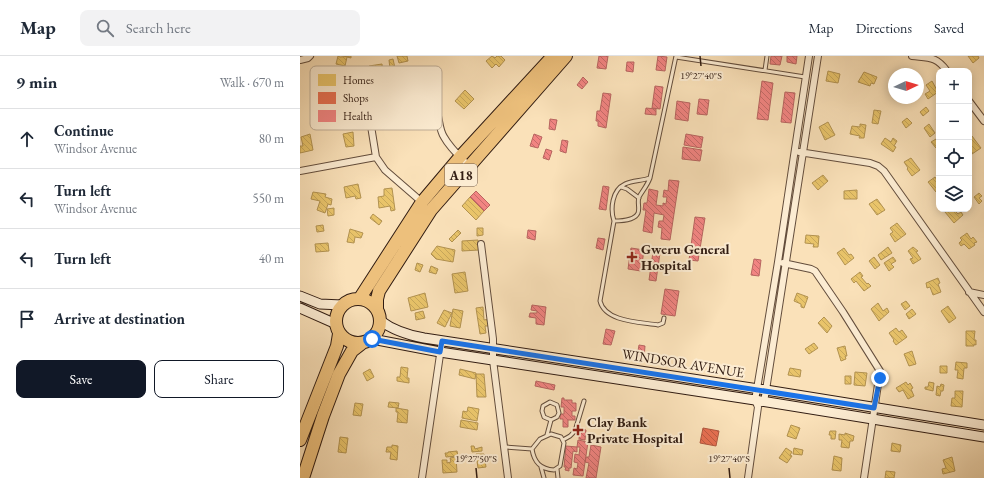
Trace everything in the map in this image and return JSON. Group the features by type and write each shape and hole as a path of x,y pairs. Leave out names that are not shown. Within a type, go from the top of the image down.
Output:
{"highway":[{"name":"A18","path":"381,320 377,308 379,291 427,206 469,166 488,136 525,94 553,56"},
{"name":"A18","path":"525,94 566,56"},
{"name":"A18","path":"360,298 427,206 460,157 488,136"},
{"path":"300,440 337,346 337,314 342,305 350,300 360,298 370,301 377,308"},
{"path":"303,478 323,416 339,374 352,351 361,344 372,339 378,333 381,320"},
{"path":"338,329 345,340 361,344"}],"main road":[{"path":"300,296 320,304 342,305"},
{"path":"300,308 338,329"},
{"name":"WINDSOR AVENUE","path":"381,320 387,326 405,334 442,341 761,389 984,425"},
{"name":"WINDSOR AVENUE","path":"372,339 440,352 759,403 984,435"}],"street":[{"path":"300,60 310,56"},
{"path":"748,478 794,151 809,56"},
{"path":"759,403 786,263 818,56"},
{"path":"912,56 930,57 940,62 945,68"},
{"path":"971,104 984,121"},
{"path":"372,130 376,157 385,170 427,206"},
{"path":"441,130 442,135 469,166"},
{"path":"794,151 870,163 878,166 884,171 984,312"},
{"path":"300,171 376,157"},
{"path":"481,244 494,349 493,360 508,478"},
{"path":"778,262 815,271 880,371 864,478"},
{"path":"969,292 984,294"},
{"path":"422,478 442,341"}],"lane":[{"path":"765,70 767,56"},
{"path":"614,221 634,217 638,213 639,198 647,186 650,178 676,57 805,77"},
{"path":"650,178 626,183 621,186 614,199 612,208 614,221 600,301 606,312 616,317 658,325 663,323 664,318"},
{"path":"621,186 639,198"},
{"path":"563,440 570,436 574,431 584,401"},
{"path":"547,436 551,420 557,417 560,410 557,405 550,402 543,406 542,411 546,418 551,420"},
{"path":"532,448 536,443 547,436 557,435 563,440 564,443 561,462 557,469 558,478"},
{"path":"505,447 532,448"},
{"path":"532,448 536,462 541,467 548,470 557,469"},
{"path":"541,467 544,478"}],"building: Homes":[{"path":"338,56 351,56 351,58 347,57 345,66 336,64"},
{"path":"397,56 407,56 408,61 399,63"},
{"path":"492,56 495,58 497,56 501,56 505,60 499,67 496,64 492,68 486,61"},
{"path":"968,56 978,56 979,58 973,63"},
{"path":"393,59 395,66 390,66 389,60"},
{"path":"382,64 382,66 369,66"},
{"path":"828,71 840,74 838,83 826,81"},
{"path":"864,72 877,77 874,84 871,83 870,86 858,82"},
{"path":"932,81 936,88 936,93 928,99 925,94 930,91 926,85"},
{"path":"465,90 474,99 464,109 455,101"},
{"path":"926,107 929,111 923,116 920,112"},
{"path":"874,110 881,111 878,124 872,123"},
{"path":"907,118 912,123 906,128 902,122"},
{"path":"828,122 835,135 825,140 819,127"},
{"path":"860,124 866,125 864,138 859,138 860,136 850,134 852,126 860,127"},
{"path":"929,124 935,133 930,137 924,128"},
{"path":"353,132 354,146 346,147 343,134"},
{"path":"310,134 313,150 300,153 300,146 303,146 301,137"},
{"path":"972,136 981,148 972,154"},
{"path":"885,138 891,142 893,138 897,141 893,152 881,144"},
{"path":"936,139 936,148 931,142"},
{"path":"911,158 920,170 912,176 904,162"},
{"path":"823,175 828,181 818,190 812,183"},
{"path":"935,177 936,192 928,182"},
{"path":"358,184 361,198 356,199 355,196 346,198 344,187"},
{"path":"392,188 395,210 391,211 390,206 379,208 378,197 384,196 384,189"},
{"path":"857,190 857,199 844,199 844,191"},
{"path":"313,192 326,194 325,197 332,199 331,205 328,204 325,213 317,210 320,201 311,199"},
{"path":"979,193 982,196 979,198 982,201 979,204 974,197"},
{"path":"470,197 484,211 476,220 462,206"},
{"path":"877,199 885,210 877,215 869,204"},
{"path":"334,208 334,215 328,216 327,209"},
{"path":"945,212 956,212 958,214 961,212 963,215 954,223"},
{"path":"373,214 382,221 379,225 370,218"},
{"path":"897,223 906,234 895,242 890,234 893,232 890,228"},
{"path":"323,225 324,231 317,232 316,226"},
{"path":"477,228 483,228 483,235 477,236"},
{"path":"350,229 363,233 361,238 355,237 354,243 347,242"},
{"path":"458,230 461,233 452,242 449,239"},
{"path":"967,233 971,239 973,237 977,242 974,243 975,245 969,249 964,244 961,246 959,243 962,240 960,238"},
{"path":"806,235 819,236 818,247 813,247 814,244 805,243"},
{"path":"478,240 479,250 462,251 462,241"},
{"path":"328,243 329,251 316,252 315,244"},
{"path":"437,246 455,250 453,262 436,259 431,254"},
{"path":"888,247 892,253 881,260 878,255"},
{"path":"913,247 918,251 916,252 921,259 913,264 910,259 913,258 908,251"},
{"path":"844,248 849,255 851,254 854,258 845,265 837,253"},
{"path":"874,257 880,265 875,269 869,261"},
{"path":"893,257 896,261 891,264 894,267 889,271 884,263"},
{"path":"417,263 423,265 420,272 415,270"},
{"path":"431,266 438,269 436,274 429,272"},
{"path":"465,272 468,291 455,293 452,274"},
{"path":"860,272 863,276 861,277 871,286 864,291 856,281 854,283 851,279"},
{"path":"938,278 940,283 938,284 941,292 933,295 930,287 927,288 926,283"},
{"path":"425,293 428,307 411,311 408,298"},
{"path":"797,293 808,297 804,308 801,307 801,304 794,301"},
{"path":"906,301 910,306 905,310 901,304"},
{"path":"878,303 883,311 887,308 889,312 879,321 871,309"},
{"path":"948,306 956,318 949,323 941,311"},
{"path":"483,307 484,320 489,319 490,326 485,326 486,333 480,334 476,308"},
{"path":"453,309 463,311 460,328 450,326"},
{"path":"912,309 916,314 909,319 906,314"},
{"path":"444,310 452,313 445,327 437,323"},
{"path":"423,311 425,318 416,320 415,313"},
{"path":"824,317 832,326 827,333 818,323"},
{"path":"896,328 899,332 902,330 907,337 896,345 889,333"},
{"path":"966,331 975,331 974,340 976,340 976,345 966,346"},
{"path":"814,343 818,348 809,354 805,349"},
{"path":"845,346 847,356 845,356 846,359 841,361 837,348"},
{"path":"912,351 916,364 909,366 904,354"},
{"path":"956,362 967,363 967,368 964,368 963,379 957,378 958,370 955,370"},
{"path":"940,366 947,366 947,373 940,373"},
{"path":"401,367 408,368 407,378 409,378 409,383 397,381 397,377 400,377"},
{"path":"790,368 801,370 800,377 788,375"},
{"path":"370,369 374,377 367,381 363,373"},
{"path":"460,369 476,373 475,379 459,375"},
{"path":"855,372 867,373 865,386 854,385"},
{"path":"476,374 484,374 486,397 477,397"},
{"path":"845,376 851,376 851,384 845,384"},
{"path":"906,382 908,385 910,383 913,388 911,389 914,396 908,399 903,390 899,392 896,388"},
{"path":"929,382 934,383 933,391 925,389 925,387 928,387"},
{"path":"941,384 944,385 943,391 941,391 940,396 936,395 937,386 940,387"},
{"path":"955,391 963,391 962,407 951,406 952,398 955,398"},
{"path":"389,402 399,403 398,408 388,407"},
{"path":"355,403 363,404 361,416 353,415"},
{"path":"468,407 479,409 477,421 462,418 463,411 467,412"},
{"path":"396,408 408,410 407,423 397,422 398,412 396,412"},
{"path":"461,420 478,423 477,430 460,427"},
{"path":"791,425 800,428 796,439 787,436"},
{"path":"830,431 836,431 835,439 831,439 831,435 829,435"},
{"path":"845,433 854,436 853,441 850,441 849,448 841,447 842,440 839,440 839,434 845,435"},
{"path":"340,437 348,438 346,453 338,452"},
{"path":"892,443 901,445 900,452 891,451"},
{"path":"392,445 398,446 397,460 390,459 391,452 386,452 387,447 392,447"},
{"path":"471,446 474,446 475,449 482,447 482,451 472,452"},
{"path":"786,448 792,452 790,455 792,456 787,463 779,458"},
{"path":"794,448 803,450 802,455 793,454"},
{"path":"457,451 458,456 446,457 445,453"},
{"path":"476,454 484,454 486,467 478,468"},
{"path":"834,456 842,458 841,471 832,470"},
{"path":"456,457 457,472 443,473 442,460 447,460 447,463 451,462 450,458"},
{"path":"952,457 955,471 943,474 942,469 946,468 943,460"},
{"path":"886,471 895,472 894,478 885,478"}],"building: Shops":[{"path":"703,428 719,431 716,446 700,443"}],"building: Health":[{"path":"599,56 608,56 606,69 597,68"},
{"path":"658,56 667,57 665,71 656,70"},
{"path":"771,56 782,56 780,65 770,64"},
{"path":"787,56 797,56 796,64 787,62"},
{"path":"627,62 634,62 633,72 626,71"},
{"path":"583,77 588,82 582,89 577,85"},
{"path":"762,81 773,83 768,120 757,119"},
{"path":"655,86 663,87 660,109 652,108"},
{"path":"785,92 795,93 791,123 781,122"},
{"path":"603,93 611,94 606,128 598,126 598,121 596,121 597,111 600,111"},
{"path":"699,99 709,100 707,115 697,114"},
{"path":"677,101 690,103 688,121 675,119"},
{"path":"646,108 656,109 656,115 645,114"},
{"path":"550,119 557,120 555,130 549,129"},
{"path":"534,134 542,137 538,148 530,146"},
{"path":"686,134 703,137 701,148 684,145"},
{"path":"562,140 568,141 566,153 560,151"},
{"path":"683,147 702,150 700,161 682,159"},
{"path":"546,149 552,151 549,160 543,158"},
{"path":"669,180 679,181 670,240 661,239 662,228 658,227 659,221 663,221 664,215 654,213 652,233 643,231 646,210 643,210 644,203 647,203 649,189 658,191 656,205 663,206 663,203 666,204 667,197 663,197 664,190 668,191"},
{"path":"603,186 609,187 606,210 599,209"},
{"path":"476,191 490,205 484,211 470,197"},
{"path":"695,217 705,218 698,261 689,260"},
{"path":"528,230 536,231 535,240 527,238"},
{"path":"598,238 605,239 603,250 596,248"},
{"path":"631,248 644,250 641,271 628,269"},
{"path":"653,252 660,253 656,281 649,280"},
{"path":"754,259 761,260 759,276 751,275"},
{"path":"665,289 679,291 675,316 661,314"},
{"path":"532,305 546,307 544,325 536,324 536,318 529,317 530,313 537,313 537,311 531,310"},
{"path":"606,329 615,331 611,345 603,344"},
{"path":"639,345 645,346 644,358 637,357"},
{"path":"536,381 555,385 554,390 535,386"},
{"path":"562,398 564,398 564,400 572,400 572,403 576,403 576,411 572,411 572,416 575,416 575,420 568,420 568,427 563,427 563,419 560,419 560,414 564,414 564,407 561,407"},
{"path":"580,429 586,430 585,440 579,439"},
{"path":"578,440 588,442 583,476 573,475 574,468 577,469 578,463 574,462 575,454 579,455 580,447 577,447"},
{"path":"591,445 601,447 596,478 586,478 589,463 585,462 586,457 589,457"},
{"path":"566,446 577,447 577,452 573,451 571,468 569,468 569,471 565,470 566,467 564,467"}],"place":[{"name":"Gweru General Hospital","path":"632,257"},
{"name":"Clay Bank Private Hospital","path":"578,430"}],"route":[{"path":"372,339 440,352 442,341 766,390 874,408 880,378"}]}
